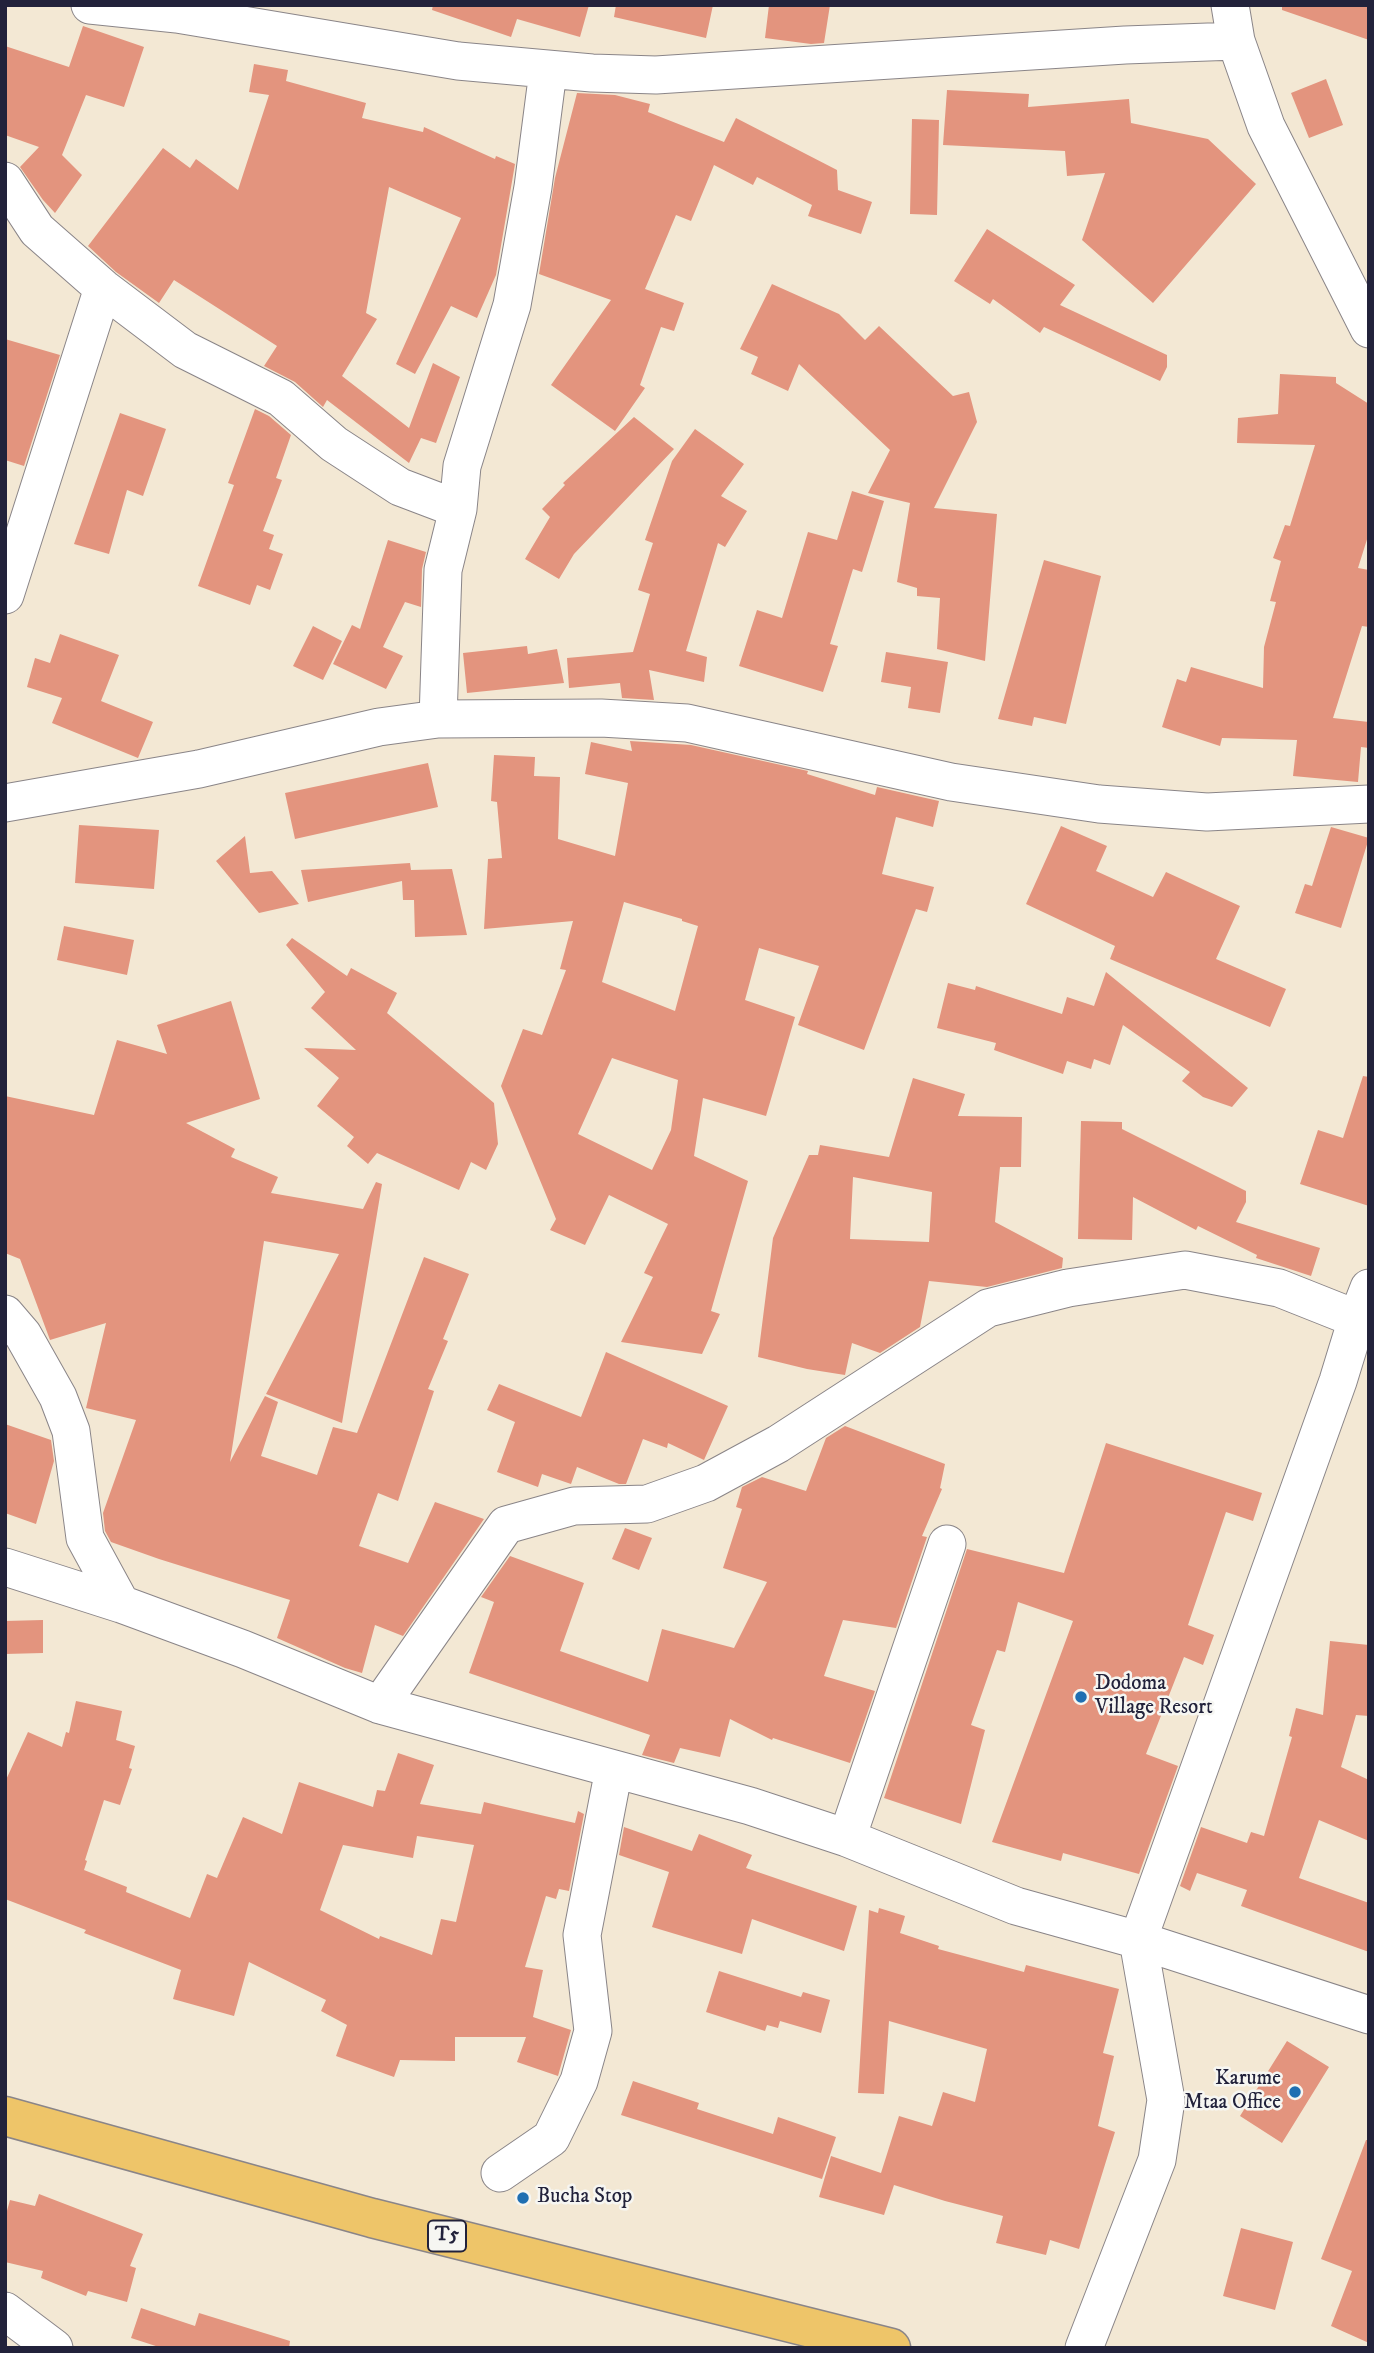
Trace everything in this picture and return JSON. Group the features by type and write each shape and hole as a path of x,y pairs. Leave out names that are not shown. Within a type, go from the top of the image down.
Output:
{"highway":[{"name":"T5","path":"5,2116 372,2218 873,2345"}],"street":[{"path":"90,5 177,14 458,61 548,71 656,75 1125,45 1236,41"},
{"path":"1230,5 1236,41 1266,126 1369,330"},
{"path":"438,719 443,570 458,509 461,466 512,305 533,187 548,71"},
{"path":"5,181 37,230 103,288 185,349 281,398 334,444 400,487 458,509"},
{"path":"5,595 103,288"},
{"path":"5,803 199,769 379,727 438,719 601,718 687,723 951,782 1098,804 1207,813 1369,804"},
{"path":"380,1705 506,1525 574,1506 647,1504 706,1483 778,1444 988,1308 1068,1288 1185,1270 1363,1304 1338,1381 1138,1940 1166,2100 1157,2160 1084,2348"},
{"path":"5,1314 23,1335 58,1396 71,1431 85,1538 121,1604"},
{"path":"847,1838 947,1544"},
{"path":"5,1567 121,1604 243,1649 380,1705 750,1806 847,1838 1016,1906 1138,1940 1369,2015"},
{"path":"500,2174 551,2138 579,2081 593,2031 582,1935 614,1769"},
{"path":"5,2311 54,2348"}],"building":[{"path":"433,5 589,5 580,37 517,19 511,37 432,10"},
{"path":"616,5 713,5 706,38 614,17"},
{"path":"769,5 830,5 824,43 765,38"},
{"path":"1282,5 1369,5 1369,40 1282,10"},
{"path":"83,26 144,47 124,107 86,95 62,155 82,175 55,213 20,167 39,147 5,135 5,46 69,67"},
{"path":"254,64 288,70 286,81 366,103 362,118 423,132 424,127 495,159 496,156 515,164 496,275 477,318 451,306 415,374 396,364 461,218 389,187 366,313 377,319 342,376 409,428 433,363 460,377 436,443 421,438 409,463 327,400 323,407 295,382 264,366 277,346 174,280 159,303 116,272 88,246 163,148 190,168 196,159 238,190 269,95 249,92"},
{"path":"1326,79 1343,125 1309,138 1291,93"},
{"path":"947,90 1029,94 1028,107 1129,99 1131,123 1208,139 1256,184 1153,303 1082,240 1105,173 1067,176 1065,151 943,145"},
{"path":"577,93 615,95 650,104 648,112 724,142 736,118 837,170 838,190 872,202 861,234 808,216 812,205 757,177 753,185 714,165 691,221 676,215 645,289 684,303 674,331 661,327 640,385 645,388 615,431 551,385 611,300 539,274 555,178"},
{"path":"912,119 939,120 937,215 910,214"},
{"path":"987,229 1075,285 1060,305 1167,355 1167,367 1160,381 1044,327 1040,333 993,299 990,304 954,281"},
{"path":"772,284 839,314 865,340 879,326 953,396 969,392 977,422 934,508 997,514 985,661 937,649 940,598 917,596 917,588 897,582 910,503 868,493 890,450 799,364 788,391 751,374 758,357 740,349"},
{"path":"5,339 60,355 24,466 5,460"},
{"path":"1280,374 1336,377 1336,383 1369,404 1369,533 1358,568 1369,570 1369,627 1362,626 1333,718 1369,722 1369,748 1361,747 1358,782 1293,776 1297,740 1222,738 1220,746 1162,727 1177,679 1186,682 1191,667 1263,688 1264,647 1276,602 1270,601 1281,561 1273,558 1285,525 1290,526 1315,445 1237,443 1238,418 1278,414"},
{"path":"255,409 269,416 291,435 276,478 282,480 263,531 274,535 269,549 283,554 270,590 257,585 250,605 198,586 234,485 228,483"},
{"path":"120,413 166,429 143,496 127,490 109,554 74,544"},
{"path":"634,417 674,449 574,554 559,579 525,559 550,517 542,509 565,485 563,483"},
{"path":"695,429 744,464 721,496 747,511 725,547 718,543 686,651 707,657 704,682 649,670 654,700 622,698 620,683 569,688 567,658 633,652 650,594 638,590 653,543 645,540 672,461"},
{"path":"852,491 884,501 862,572 853,569 830,644 838,646 823,692 739,666 757,610 782,618 808,532 837,540"},
{"path":"388,540 426,552 422,569 421,607 405,602 383,647 403,656 386,689 333,664 352,625 360,629"},
{"path":"1044,560 1101,576 1066,724 1034,717 1032,726 998,719"},
{"path":"313,626 342,641 323,680 293,666"},
{"path":"60,634 119,655 101,701 153,722 138,758 52,723 62,698 27,687 35,658 50,663"},
{"path":"527,646 528,654 557,649 564,683 467,693 463,653"},
{"path":"886,652 948,662 940,713 908,708 911,687 881,682"},
{"path":"630,741 691,745 808,771 807,774 875,795 877,787 939,801 933,827 896,817 882,874 934,887 927,912 916,909 864,1050 798,1025 819,966 759,948 745,1000 795,1017 766,1116 703,1098 694,1156 748,1181 711,1311 720,1314 702,1354 621,1342 653,1277 644,1273 668,1224 609,1195 585,1245 550,1230 556,1219 501,1086 523,1029 542,1035 566,970 560,969 573,921 484,929 488,859 502,858 497,802 491,801 494,755 535,757 534,776 560,777 558,839 615,856 628,783 585,774 591,742 632,751","holes":["624,902 698,926 675,1011 602,982","612,1058 678,1080 671,1130 652,1170 578,1134"]},
{"path":"428,763 438,807 295,839 285,793"},
{"path":"79,825 159,830 154,889 75,883"},
{"path":"1061,826 1107,846 1096,871 1153,897 1166,872 1240,906 1216,959 1286,989 1270,1027 1110,959 1115,946 1026,904"},
{"path":"1331,827 1369,838 1341,928 1295,913 1305,884 1312,886"},
{"path":"245,836 250,873 272,871 299,904 259,913 216,861"},
{"path":"410,863 411,870 452,869 467,935 415,937 414,900 403,900 402,881 308,902 301,870"},
{"path":"64,926 134,940 127,975 57,960"},
{"path":"292,938 347,976 351,968 397,993 387,1013 494,1103 498,1144 486,1170 471,1162 459,1190 377,1153 368,1164 347,1146 354,1137 317,1106 339,1078 304,1048 356,1050 311,1008 325,992 286,945"},
{"path":"1106,972 1248,1088 1232,1107 1203,1097 1182,1081 1190,1072 1123,1025 1110,1065 1094,1059 1091,1069 1067,1061 1063,1074 994,1050 996,1043 937,1028 948,983 975,990 976,986 1062,1014 1067,997 1094,1006"},
{"path":"231,1001 260,1099 186,1123 235,1149 231,1157 278,1177 271,1193 363,1209 376,1182 382,1184 342,1423 266,1394 339,1254 264,1241 230,1462 265,1396 278,1402 261,1456 317,1475 333,1427 357,1433 424,1257 469,1274 443,1339 448,1341 428,1389 434,1391 398,1501 378,1493 359,1546 408,1563 435,1502 484,1519 403,1636 375,1625 362,1673 277,1638 290,1600 111,1542 105,1531 103,1513 136,1420 86,1408 106,1323 50,1340 20,1259 5,1253 5,1096 94,1115 117,1040 167,1054 157,1025"},
{"path":"1363,1076 1369,1077 1369,1206 1300,1184 1318,1130 1343,1138"},
{"path":"913,1078 965,1094 958,1116 1022,1117 1021,1167 1000,1167 995,1222 1063,1258 1062,1268 987,1287 929,1281 920,1327 880,1353 852,1343 845,1375 758,1357 773,1238 809,1155 818,1155 820,1145 889,1157","holes":["853,1177 932,1192 929,1242 850,1239"]},
{"path":"1081,1121 1122,1122 1122,1129 1246,1191 1246,1202 1236,1222 1320,1248 1311,1276 1256,1258 1257,1255 1198,1226 1196,1230 1133,1197 1132,1240 1078,1239"},
{"path":"606,1352 728,1406 704,1460 668,1443 667,1448 643,1439 626,1484 619,1484 577,1467 571,1484 542,1474 538,1487 497,1472 515,1422 487,1410 499,1384 581,1417"},
{"path":"5,1424 51,1440 54,1461 36,1524 5,1513"},
{"path":"845,1426 945,1464 940,1488 942,1489 922,1536 927,1537 896,1628 843,1620 824,1676 875,1691 850,1763 773,1738 772,1740 730,1719 720,1757 680,1748 674,1763 642,1755 650,1735 469,1673 494,1602 481,1597 510,1556 584,1583 560,1651 648,1682 662,1629 734,1648 767,1582 723,1568 742,1509 736,1507 742,1487 762,1477 806,1491 826,1438"},
{"path":"1106,1443 1262,1493 1253,1521 1226,1512 1188,1625 1214,1635 1203,1665 1184,1657 1146,1754 1178,1766 1139,1874 1063,1853 1061,1861 992,1842 1073,1621 1018,1602 1005,1652 997,1650 971,1725 985,1730 961,1824 884,1798 967,1549 1064,1573"},
{"path":"625,1528 652,1538 639,1570 612,1559"},
{"path":"43,1620 43,1653 5,1654 5,1621"},
{"path":"1330,1641 1369,1645 1369,1716 1356,1715 1341,1767 1369,1780 1369,1841 1319,1820 1299,1878 1369,1903 1369,1952 1241,1906 1247,1890 1197,1873 1190,1891 1180,1886 1201,1827 1247,1843 1251,1832 1264,1836 1292,1737 1289,1736 1296,1708 1323,1715"},
{"path":"76,1701 122,1711 116,1740 135,1746 129,1768 132,1769 120,1805 104,1800 84,1870 127,1887 126,1892 190,1918 207,1874 217,1878 243,1817 282,1834 299,1782 373,1807 377,1790 385,1791 398,1753 434,1765 420,1804 481,1814 484,1802 575,1823 578,1811 584,1814 569,1891 559,1889 556,1899 546,1896 525,1967 543,1970 533,2017 571,2030 558,2076 517,2062 526,2037 455,2037 455,2061 400,2060 394,2077 336,2056 347,2025 321,2011 326,2000 249,1962 234,2016 173,1999 181,1970 5,1899 5,1782 28,1732 62,1747 66,1732 69,1733","holes":["417,1836 474,1845 456,1922 441,1919 432,1955 380,1936 379,1939 320,1910 343,1845 413,1858"]},
{"path":"624,1827 692,1851 699,1834 752,1855 746,1868 857,1906 844,1951 752,1919 742,1954 652,1927 669,1872 619,1855"},
{"path":"879,1908 905,1916 900,1933 939,1946 938,1949 1024,1972 1026,1965 1119,1989 1103,2053 1114,2056 1098,2126 1115,2132 1079,2249 1050,2240 1046,2255 996,2243 1003,2216 894,2185 884,2215 819,2197 831,2156 881,2173 899,2116 932,2126 943,2092 975,2102 987,2049 889,2021 884,2094 858,2093 869,1910 878,1913"},
{"path":"719,1971 801,1997 803,1992 830,2000 821,2033 780,2021 778,2028 767,2025 765,2031 706,2012"},
{"path":"1287,2041 1329,2067 1282,2143 1240,2116"},
{"path":"633,2081 699,2103 697,2109 773,2134 778,2117 836,2137 822,2179 621,2115"},
{"path":"1366,2140 1369,2140 1369,2343 1331,2326 1352,2271 1321,2259"},
{"path":"39,2194 143,2234 130,2266 136,2268 127,2302 88,2291 86,2296 41,2278 43,2271 5,2262 5,2218 10,2200 35,2206"},
{"path":"1241,2228 1293,2242 1275,2310 1223,2296"},
{"path":"141,2308 195,2326 199,2313 290,2341 289,2348 162,2348 131,2338"}],"place":[{"name":"Dodoma Village Resort","path":"1081,1697"},
{"name":"Karume Mtaa Office","path":"1295,2092"},
{"name":"Bucha Stop","path":"523,2198"}]}
